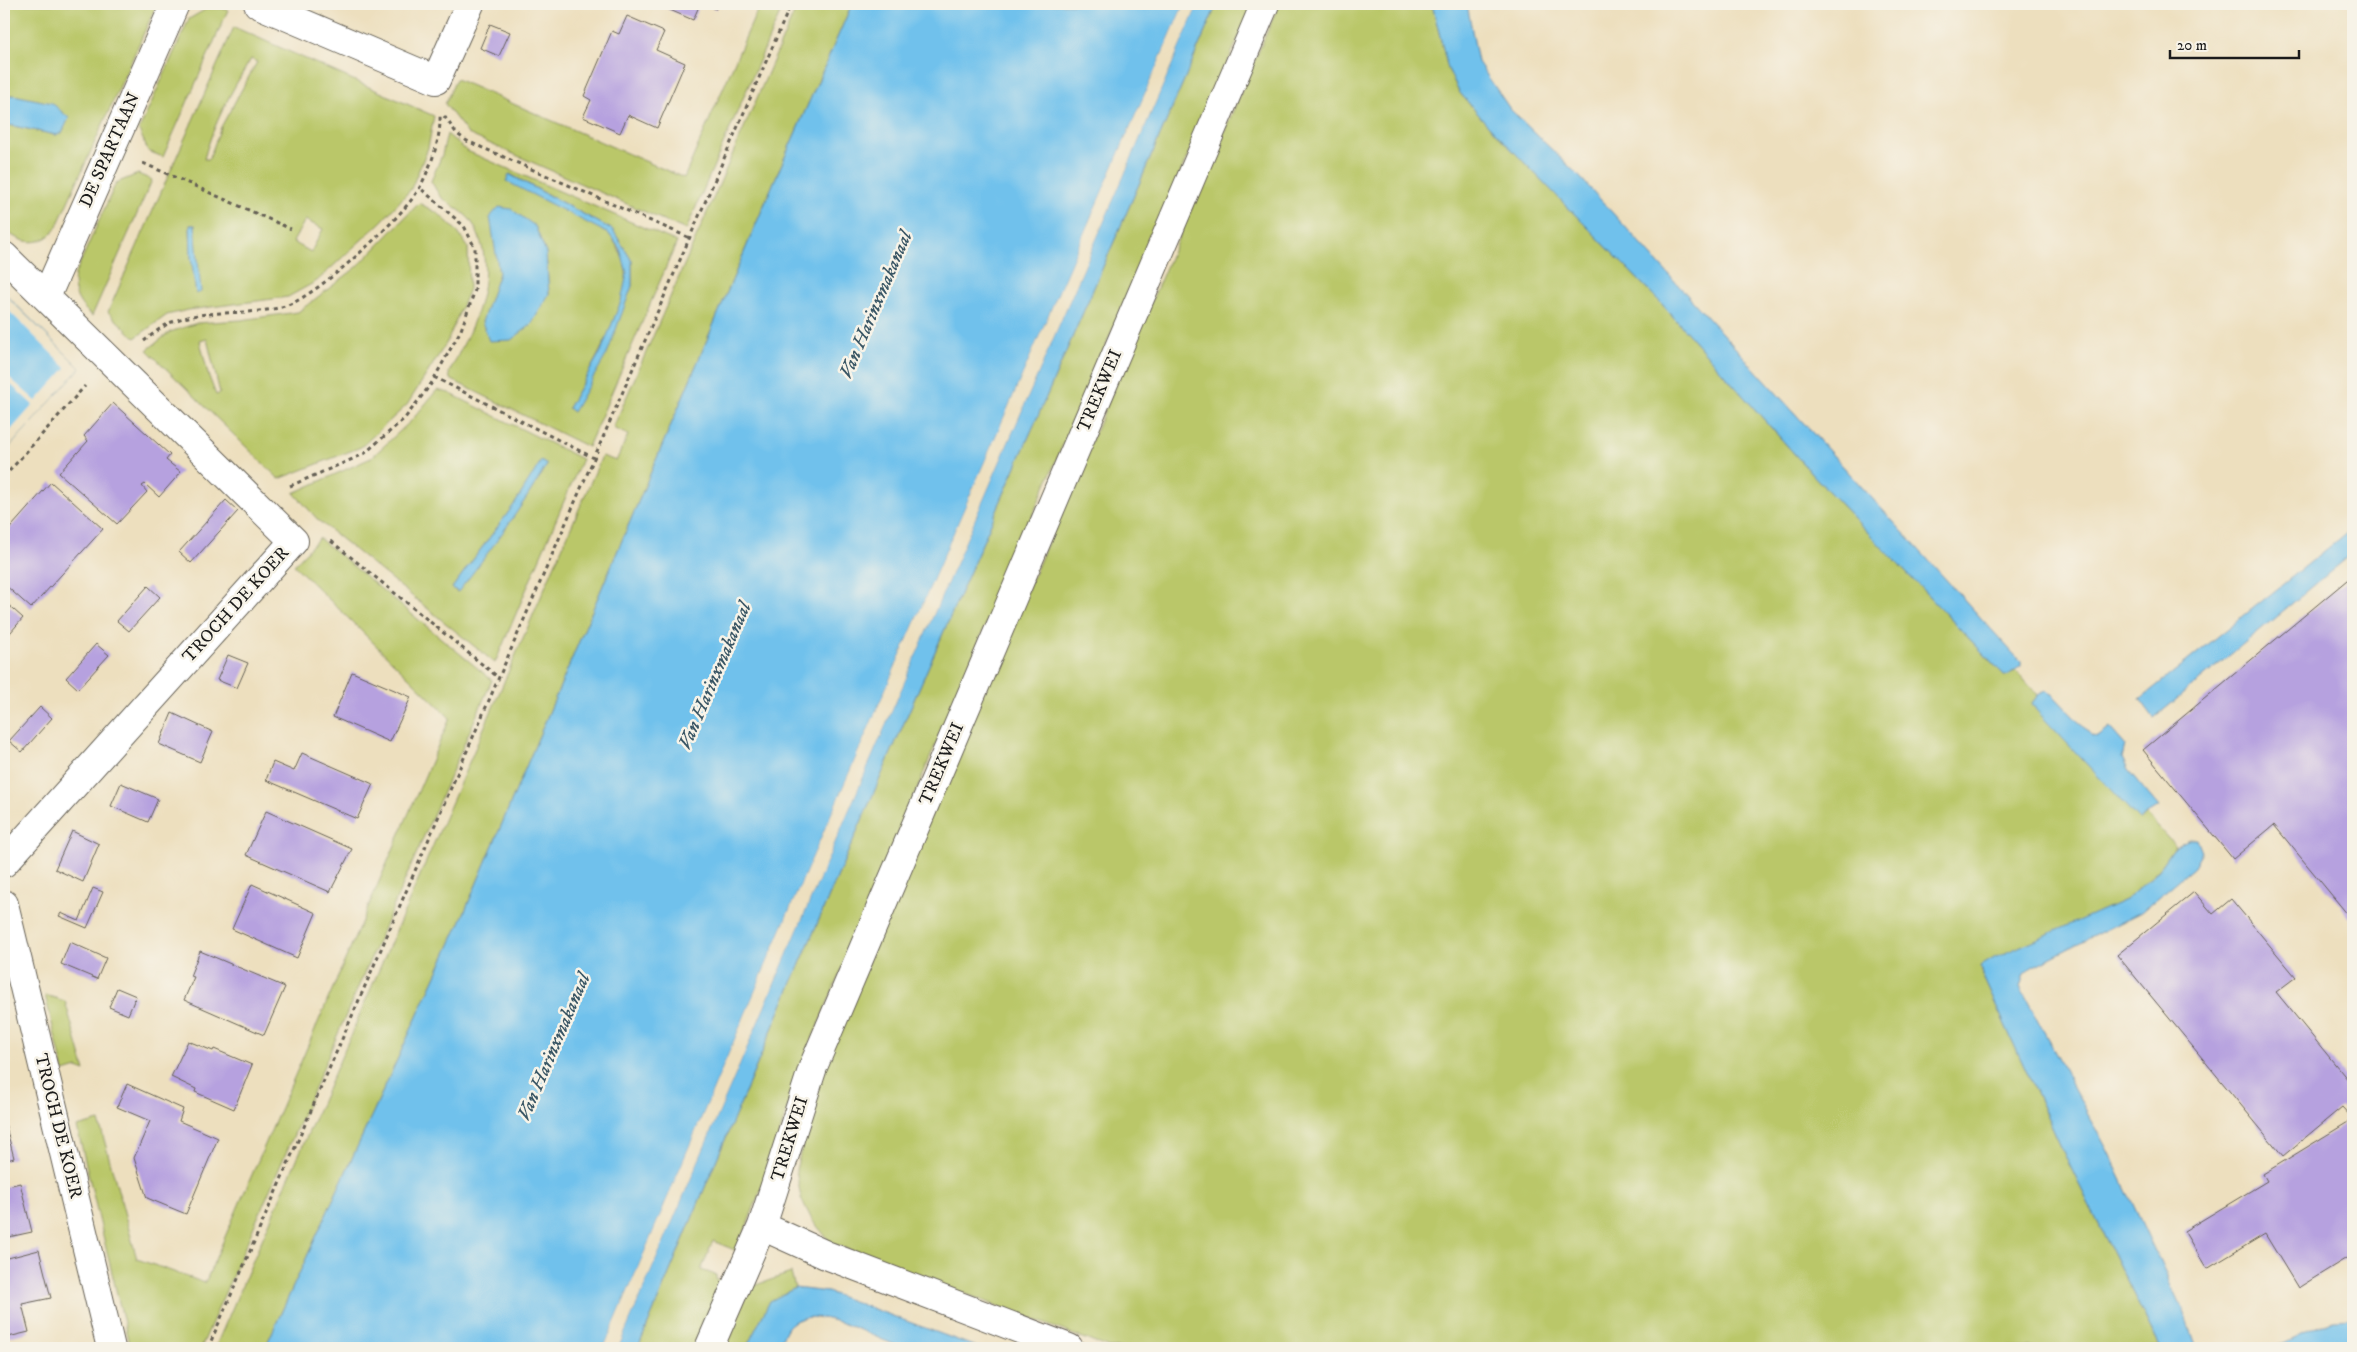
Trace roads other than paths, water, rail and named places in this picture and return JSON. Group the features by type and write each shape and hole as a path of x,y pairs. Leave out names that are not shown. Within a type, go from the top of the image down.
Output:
{"street":[{"name":"DE SPARTAAN","path":"46,297 175,4"},
{"path":"258,4 436,80 470,4"},
{"name":"TREKWEI","path":"709,1348 762,1226 813,1067 1265,4"},
{"name":"TROCH DE KOER","path":"4,256 294,541 4,863"},
{"name":"TROCH DE KOER","path":"4,904 111,1348"},
{"path":"762,1226 826,1255 1069,1348"}],"water":[{"name":"Van Harinxmakanaal","path":"852,4 1184,4 787,916 604,1348 265,1348 459,925 773,184"},
{"path":"1198,4 1217,4 852,843 638,1348 618,1348 844,821"},
{"path":"1432,4 1467,4 1478,62 1510,109 1579,176 2021,662 2021,666 2008,675 2004,675 1814,476 1661,303 1485,122 1460,93 1448,69"},
{"path":"14,95 52,103 69,118 62,133 56,135 4,124 4,96"},
{"path":"509,174 613,230 632,261 632,286 607,354 573,412 568,408 601,351 621,301 627,273 620,249 609,234 506,181"},
{"path":"499,207 511,209 535,226 546,253 549,294 531,325 511,340 489,341 482,322 499,273 490,217"},
{"path":"190,225 195,225 201,292 196,294 191,258"},
{"path":"4,293 80,368 4,453"},
{"path":"541,461 547,465 504,530 458,592 452,588 516,502"},
{"path":"2353,528 2353,553 2154,718 2140,699"},
{"path":"2046,691 2053,695 2092,736 2098,737 2110,728 2125,745 2122,758 2128,770 2159,807 2139,820 2036,710 2032,703 2038,695"},
{"path":"2190,839 2197,839 2202,852 2194,867 2141,912 2032,967 2024,974 2020,987 2108,1151 2183,1311 2196,1348 2160,1348 2067,1160 1984,979 1981,966 1994,958 2125,900 2154,874 2179,844"},
{"path":"795,1288 828,1292 979,1348 932,1350 906,1348 846,1324 813,1317 799,1319 788,1327 778,1348 746,1348 770,1301"},
{"path":"2353,1318 2353,1348 2273,1348 2333,1319"}]}
